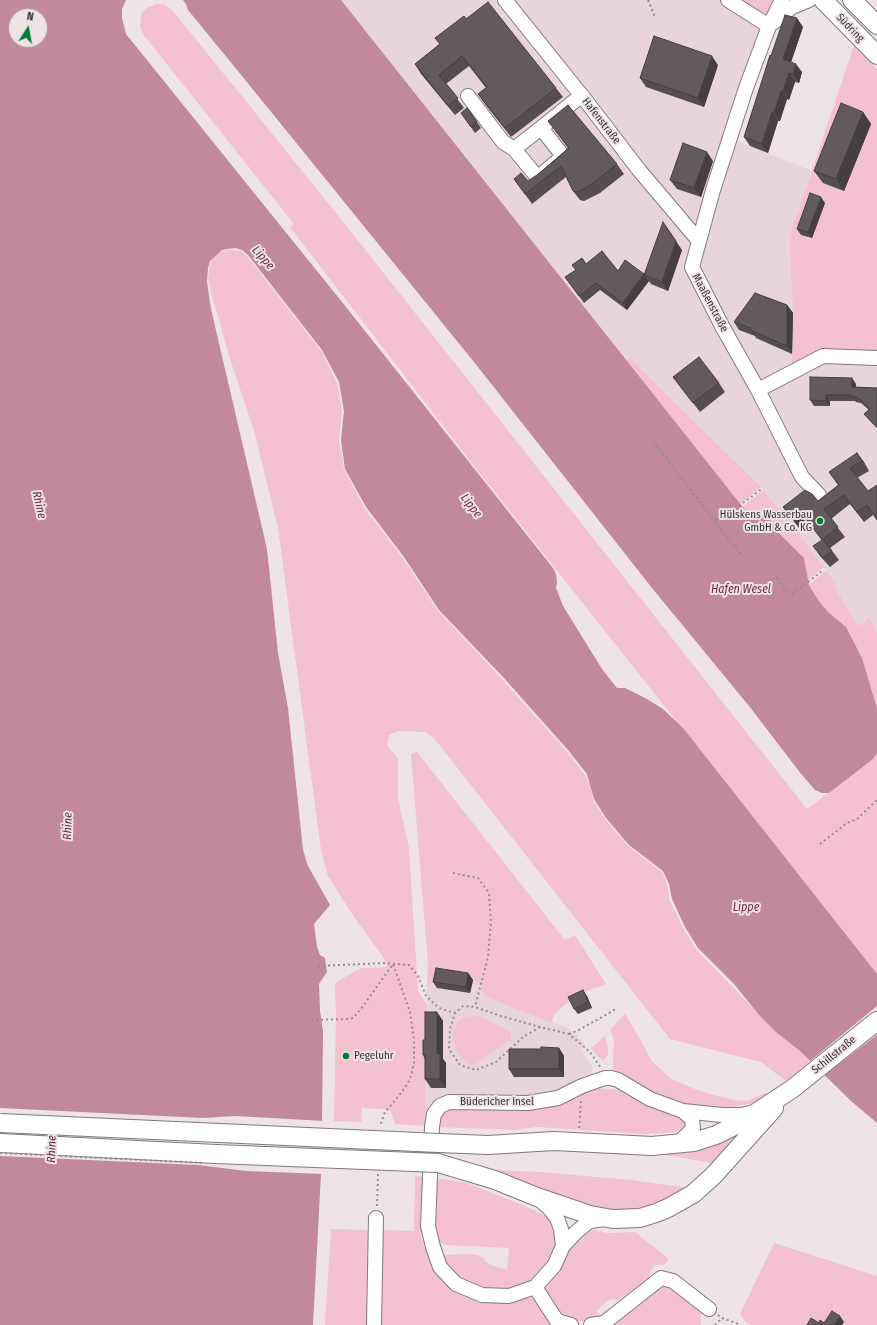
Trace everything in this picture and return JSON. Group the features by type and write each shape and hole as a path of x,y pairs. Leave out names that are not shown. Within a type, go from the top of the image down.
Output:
{"main road":[{"name":"Südring","path":"823,0 877,55"},
{"name":"Südring","path":"852,0 877,25"},
{"name":"Schillstraße","path":"792,1089 877,1021"},
{"path":"0,1123 488,1145 554,1141 652,1146 694,1142 716,1135 742,1122 792,1089"},
{"path":"0,1143 438,1163 495,1180 537,1197 590,1215 613,1219 640,1218 668,1208 692,1194 714,1175 792,1089"}],"street":[{"name":"Hafenstraße","path":"505,0 639,170 699,241"},
{"path":"728,0 769,26 792,7 810,0"},
{"name":"Maaßenstraße","path":"782,0 769,26 746,88 713,190 692,267 722,326 758,390 802,478 819,495"},
{"path":"468,96 503,142 514,149 538,178 563,156 541,128"},
{"path":"514,149 582,96"},
{"path":"758,390 823,356 877,358"},
{"path":"604,1078 618,1080 650,1099 683,1111 722,1115 757,1112"},
{"name":"Büdericher Insel","path":"535,1287 509,1296 482,1295 456,1284 440,1267 428,1226 432,1128 434,1114 440,1106 449,1102 528,1103 558,1098 582,1086 604,1078"},
{"path":"677,1144 693,1129 692,1119 683,1111"},
{"path":"537,1197 557,1218 561,1229 563,1246"},
{"path":"374,1325 376,1218"},
{"path":"572,1325 557,1323 535,1287 554,1266 563,1246 574,1234 588,1222 613,1219"},
{"path":"591,1325 604,1323 661,1278 673,1281 709,1309"}],"path":[{"path":"648,0 655,17"},
{"path":"654,442 743,557"},
{"path":"715,520 724,513 727,515 763,488"},
{"path":"776,578 790,596 822,571"},
{"path":"820,844 847,823 857,819 877,800"},
{"path":"453,873 478,878 489,893 491,922 488,957 475,1007"},
{"path":"311,1020 348,1020 353,1018 393,964"},
{"path":"380,1131 385,1112 412,1076 414,1062 414,1040 410,1012 393,964"},
{"path":"318,966 410,965 418,976 426,996 439,1008 455,1013"},
{"path":"540,1027 523,1037 496,1062 476,1070 460,1065 449,1049 450,1030 455,1013 463,1006 475,1007 501,1016 569,1034 589,1051 600,1065 604,1078"},
{"path":"569,1034 616,1009"},
{"path":"579,1131 582,1086"},
{"path":"376,1218 378,1174"},
{"path":"709,1309 722,1318 741,1325"},
{"path":"715,1325 722,1318"}],"shaded area":[{"path":"341,0 743,0 766,15 723,135 812,171 789,236 793,313 792,336 877,353 877,633 870,617 858,626 833,586 836,584 787,519 758,484 642,370 632,358 626,361"},
{"path":"743,0 775,0 766,15"},
{"path":"156,4 163,4 172,10 241,95 348,228 807,809 873,759 877,753 877,974 474,466 290,227 294,224 143,34 140,27 141,15 145,9"},
{"path":"854,45 877,69 877,353 792,364 793,313 789,236"},
{"path":"222,251 241,251 247,256 322,352 337,383 342,410 339,440 344,469 365,509 402,557 438,611 501,678 567,752 585,775 590,785 593,800 605,819 628,846 663,873 667,884 669,899 683,928 696,949 777,1033 810,1061 786,1081 761,1062 670,1039 434,738 425,732 398,731 389,735 387,746 398,758 398,799 409,848 418,991 427,1005 425,1107 430,1109 427,1126 395,1124 390,1110 384,1109 362,1108 361,1122 334,1121 336,1016 335,985 338,981 361,968 387,967 384,958 354,917 328,876 321,850 278,528 255,434 229,356 214,305 208,278 212,259"},
{"path":"631,357 642,370 761,487 740,504 626,361"},
{"path":"763,490 824,567 808,580 804,558 777,531 769,518 749,515 742,507"},
{"path":"826,571 837,584 834,586 858,626 870,617 877,633 877,708 862,658 846,627 828,612 818,600 809,585"},
{"path":"417,752 565,940 575,935 606,984 577,995 554,1014 552,1023 488,998 481,991 482,985 473,980 440,974 427,987 428,964 411,754"},
{"path":"440,974 473,980 482,985 488,998 568,1028 585,1043 580,1049 592,1066 593,1070 591,1075 545,1095 430,1109 425,1107 427,987"},
{"path":"625,1014 651,1060 671,1079 695,1089 734,1100 748,1101 764,1093 767,1096 754,1103 722,1109 686,1105 652,1093 613,1069 614,1040 610,1030"},
{"path":"478,1016 508,1030 511,1033 511,1037 509,1041 475,1064 471,1065 462,1060 456,1050 453,1036 459,1020 463,1017"},
{"path":"605,1035 608,1055 603,1061 591,1049"},
{"path":"597,1088 618,1090 652,1108 684,1117 687,1120 687,1129 668,1133 645,1134 537,1127 515,1130 437,1127 437,1122 443,1112 454,1107 491,1110 530,1109"},
{"path":"757,1117 718,1164 636,1151"},
{"path":"469,1169 538,1172 632,1180 689,1188 652,1208 613,1213"},
{"path":"415,1176 424,1177 421,1237 429,1259 437,1273 455,1290 478,1301 506,1303 527,1297 534,1299 538,1301 552,1325 378,1325 381,1230 414,1231"},
{"path":"434,1179 466,1183 523,1205 553,1220 559,1243 544,1270 529,1283 513,1290 489,1291 458,1278 442,1260 444,1255 478,1255 487,1263 495,1267 507,1269 509,1248 446,1245 434,1239"},
{"path":"331,1229 370,1230 369,1325 325,1325"},
{"path":"595,1230 607,1233 635,1232 669,1259 664,1265 655,1265 651,1270 648,1279 618,1300 610,1299 596,1311 600,1317 587,1321 572,1321 561,1316 544,1290 560,1267 569,1248 582,1231"},
{"path":"774,1243 877,1276 877,1325 751,1325 744,1320 740,1314"},
{"path":"666,1283 697,1306 701,1313 701,1325 606,1325"}],"water":[{"path":"0,0 126,0 122,9 122,18 126,34 346,307 553,568 556,574 556,588 563,606 602,669 617,688 625,688 647,699 663,709 683,728 877,974 877,1123 851,1101 800,1051 777,1033 759,1015 734,984 698,948 685,927 672,899 669,884 663,871 629,845 606,818 594,799 587,774 568,750 503,677 439,610 404,557 366,507 345,469 341,440 344,411 339,382 322,350 248,255 242,250 235,248 222,250 210,261 208,268 207,282 211,309 267,549 278,653 288,708 303,850 308,866 330,905 314,924 317,947 320,955 325,958 327,972 319,984 320,1011 323,1031 322,1121 321,1174 313,1325 0,1325"},
{"name":"Hafen Wesel","path":"183,0 341,0 749,515 769,518 777,531 804,558 809,585 818,600 828,612 846,627 862,658 877,708 877,753 873,759 829,793 822,793 815,790 749,706 652,588 474,362 188,10"}],"pier":[{"path":"877,1006 877,1035 823,1076 809,1062"},
{"path":"0,1108 203,1118 235,1116 324,1121 323,1174 246,1171 198,1165 0,1156"}],"building":[{"path":"488,2 556,88 505,128 478,94 487,87 462,56 439,75 458,98 448,106 415,64 440,44 435,38 464,16 466,19"},
{"path":"785,15 797,18 783,59 796,64 793,74 789,73 774,113 772,112 762,144 744,137 770,55 771,56"},
{"path":"654,36 712,56 698,98 640,78"},
{"path":"841,103 863,112 836,179 814,171"},
{"path":"568,105 617,164 593,183 578,192 573,191 561,166 525,194 514,179 521,173 528,181 569,148 548,121"},
{"path":"467,108 477,122 471,127 461,113"},
{"path":"683,143 707,152 694,188 670,180"},
{"path":"810,193 821,197 808,232 797,229"},
{"path":"663,222 676,241 662,282 644,275"},
{"path":"602,251 618,271 625,260 644,274 623,303 596,283 579,296 565,277 576,270 572,265 582,258 586,264"},
{"path":"755,293 787,305 787,346 750,330 751,328 734,322"},
{"path":"699,357 719,383 693,403 673,377"},
{"path":"810,377 852,378 852,387 877,388 877,427 864,414 870,409 857,397 851,397 851,395 826,395 826,401 810,400"},
{"path":"857,453 862,461 850,468 868,491 877,485 877,520 867,505 857,512 844,495 824,509 838,527 823,539 832,551 823,558 813,546 822,540 798,508 796,522 783,507 805,490 812,494 818,501 839,485 829,472"},
{"path":"436,968 468,973 466,987 433,982"},
{"path":"583,990 588,1002 574,1009 568,997"},
{"path":"425,1012 437,1012 437,1054 440,1054 440,1079 425,1079 425,1055 423,1055 423,1040 425,1040"},
{"path":"541,1047 559,1048 559,1069 509,1069 509,1049 541,1049"},
{"path":"832,1311 840,1316 834,1325 807,1325 811,1318 819,1323 820,1320 824,1323"}],"place":[{"name":"Hülskens Wasserbau GmbH & Co. KG","path":"820,521"},
{"name":"Pegeluhr","path":"346,1056"}],"water label":[{"name":"Lippe","path":"263,258"},
{"name":"Rhine","path":"39,505"},
{"name":"Lippe","path":"471,506"},
{"name":"Rhine","path":"68,826"},
{"name":"Lippe","path":"746,908"},
{"name":"Rhine","path":"52,1149"}]}
